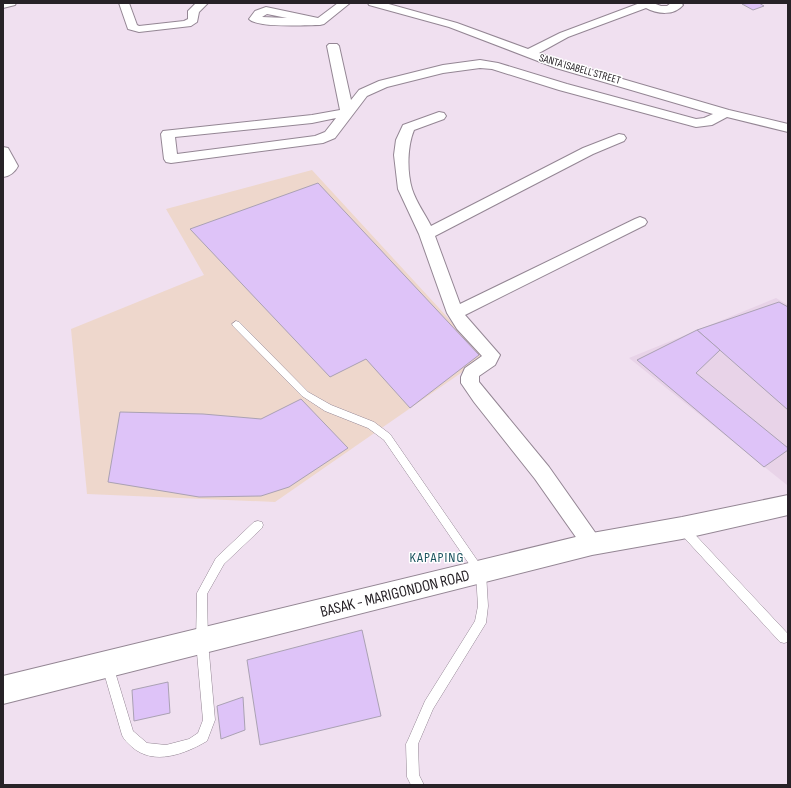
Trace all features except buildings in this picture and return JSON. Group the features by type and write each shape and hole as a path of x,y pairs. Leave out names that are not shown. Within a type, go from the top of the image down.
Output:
{"main road":[{"name":"BASAK - MARIGONDON ROAD","path":"3,690 481,573 592,544 682,528 788,505"}],"street":[{"path":"3,5 11,3"},
{"path":"124,3 132,27 139,29 187,24 193,20 194,11 203,3"},
{"path":"320,22 346,3"},
{"name":"SANTA ISABELL STREET","path":"374,3 453,25 528,54 725,112 788,128"},
{"path":"528,54 564,35 647,4 654,8 664,10 672,8 677,5 676,3"},
{"path":"333,46 346,112"},
{"path":"346,112 312,119 168,134 171,159 318,140 330,135 346,112 363,93 383,84 443,69 480,64 494,66 563,87 696,123 707,122 725,112"},
{"path":"439,116 408,128 403,140 401,155 405,189 427,234 455,313 491,355 489,360 471,373 470,383 542,473 592,544"},
{"path":"427,234 588,152 619,138"},
{"path":"3,151 11,166 3,173"},
{"path":"455,313 640,222"}],"lane":[{"path":"236,324 305,394 328,408 371,425 387,437 481,573 484,606 480,623 429,705 412,744 413,777 418,785"},
{"path":"107,664 128,735 144,749 166,750 191,744 203,737 209,720 202,642 202,593 220,562 258,525"},
{"path":"682,528 784,638"}],"shaded area":[{"path":"312,170 484,357 275,502 87,494 71,329 204,275 166,209"},
{"path":"776,298 788,305 787,485 629,358"}],"district":[{"name":"KAPAPING","path":"437,557"}]}
